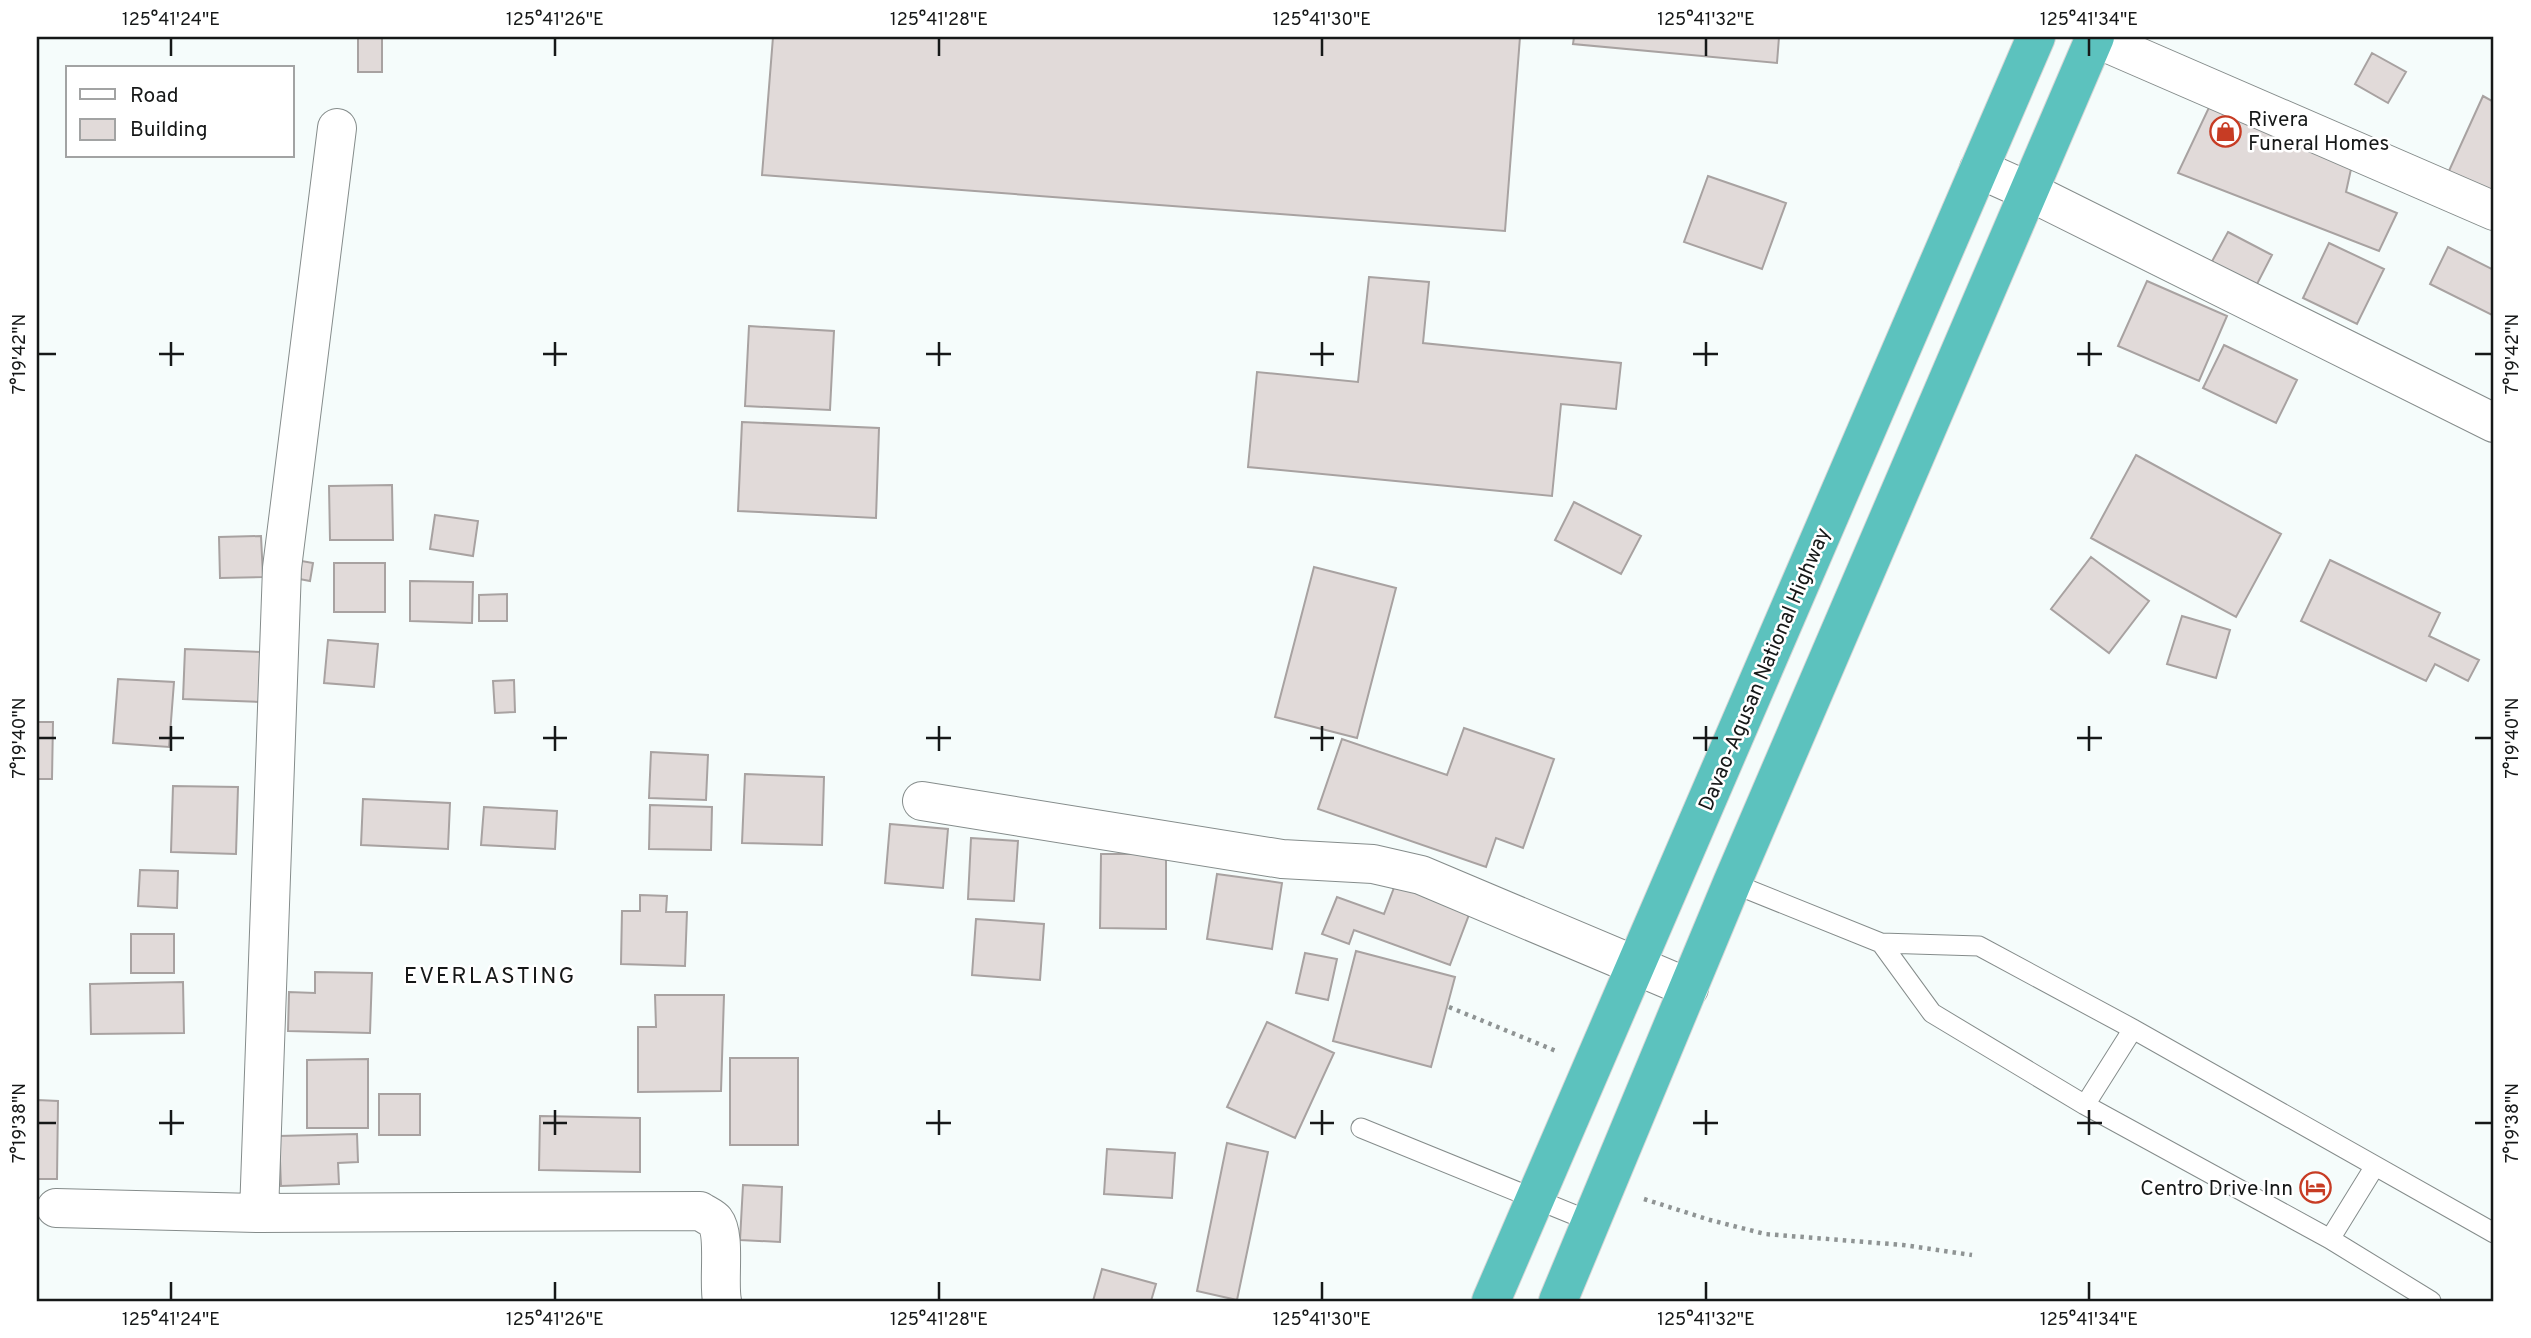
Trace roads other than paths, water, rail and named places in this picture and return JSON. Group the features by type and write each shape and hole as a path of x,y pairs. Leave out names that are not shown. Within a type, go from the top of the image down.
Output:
{"highway":[{"name":"Davao-Agusan National Highway","path":"1491,1301 2036,37"},
{"path":"1558,1301 1732,883 2095,37"}],"street":[{"path":"2095,37 2494,211"},
{"path":"259,1213 282,568 337,128"},
{"path":"1979,169 2494,424"},
{"path":"922,801 1282,859 1373,864 1421,875 1689,988"},
{"path":"56,1208 259,1213 700,1211 715,1221 720,1234 722,1301"}],"lane":[{"path":"1732,883 1881,943 1979,946 2133,1029 2494,1233"},
{"path":"1881,943 1932,1013 2085,1105 2330,1239 2431,1301"},
{"path":"2085,1105 2133,1029"},
{"path":"1361,1128 1592,1222"},
{"path":"2330,1239 2375,1166"}],"place":[{"name":"Rivera Funeral Homes","path":"2225,131"},
{"name":"Centro Drive Inn","path":"2316,1188"}],"district":[{"name":"EVERLASTING","path":"490,975"}]}
